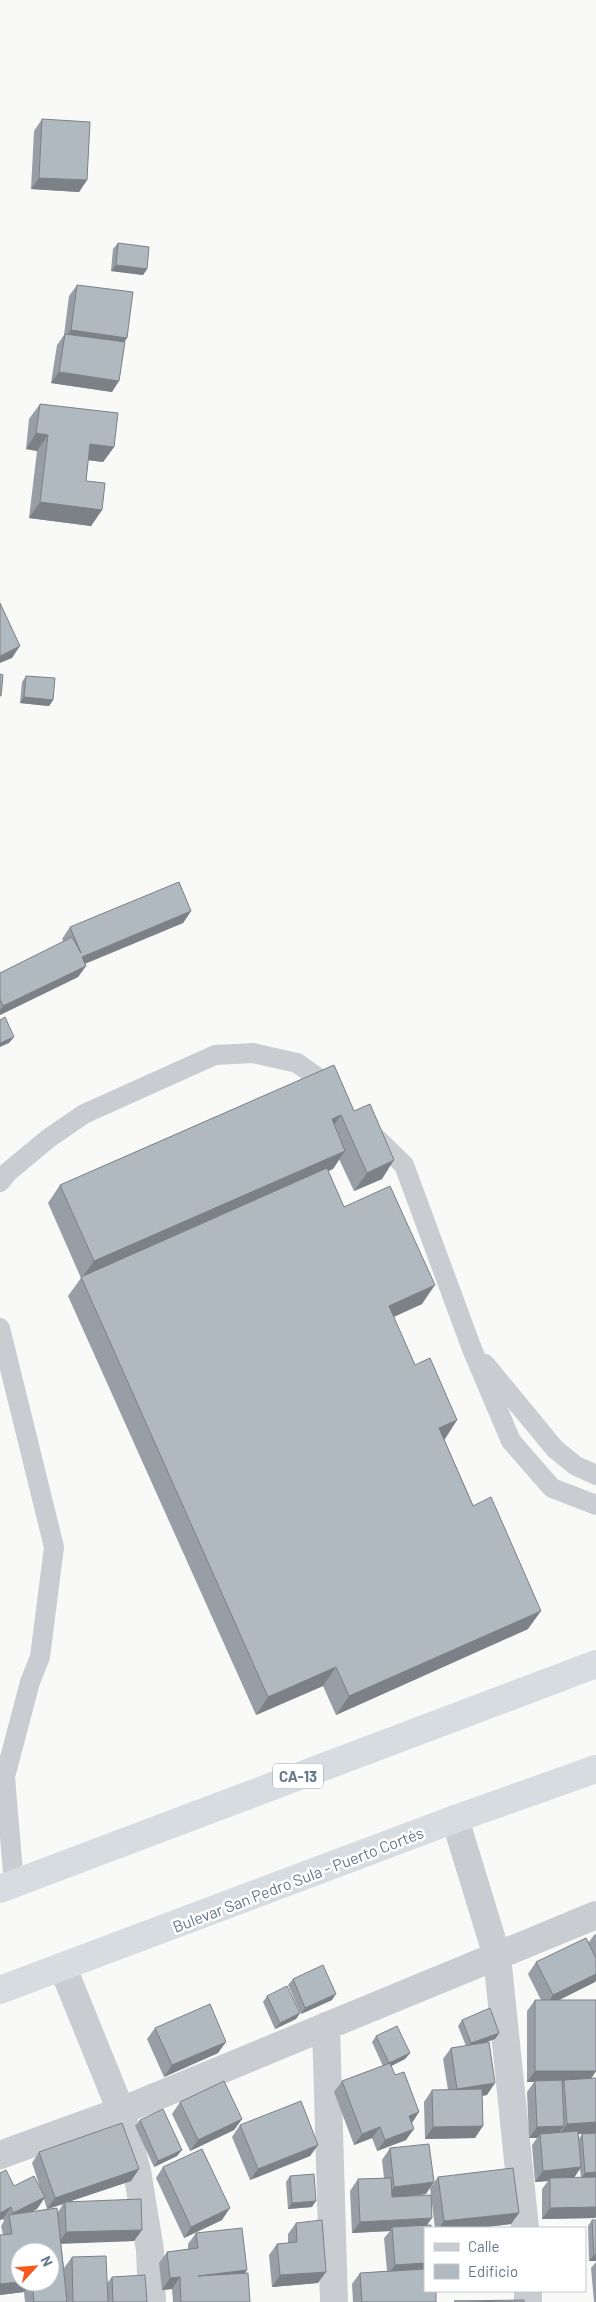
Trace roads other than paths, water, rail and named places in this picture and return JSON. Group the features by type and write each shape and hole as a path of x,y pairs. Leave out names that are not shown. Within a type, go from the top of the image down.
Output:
{"highway":[{"name":"CA-13","path":"7,1886 596,1664"},
{"name":"Bulevar San Pedro Sula - Puerto Cortés","path":"0,1990 63,1968 455,1819 596,1769"}],"street":[{"path":"455,1819 497,1956 525,2227"},
{"path":"0,2156 121,2111 596,1915"},
{"path":"63,1968 121,2111 136,2170 148,2241 152,2302"},
{"path":"326,2026 334,2302"}],"lane":[{"path":"0,1182 8,1172 49,1138 84,1114 215,1055 253,1053 297,1063 334,1089 352,1111 404,1165 472,1349 510,1440 552,1488 596,1506"},
{"path":"0,1328 54,1547 40,1657 30,1682 5,1777 7,1886"},
{"path":"472,1349 555,1450 576,1466 596,1475"}]}
